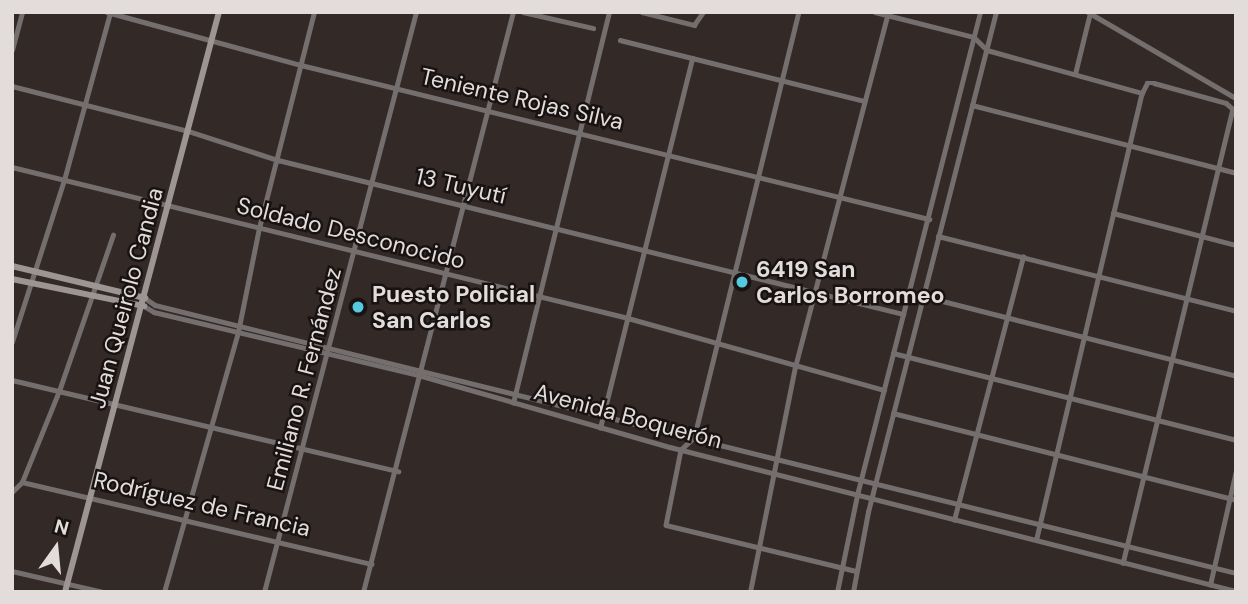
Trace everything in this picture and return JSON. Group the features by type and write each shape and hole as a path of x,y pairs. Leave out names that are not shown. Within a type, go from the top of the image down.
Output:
{"street":[{"path":"12,50 22,12"},
{"path":"12,342 64,180 109,12"},
{"name":"Teniente Rojas Silva","path":"109,12 301,65 670,152 929,219"},
{"name":"Juan Queirolo Candia","path":"65,592 219,12"},
{"path":"164,592 238,332 259,228 314,12"},
{"name":"Emiliano R. Fernández","path":"264,592 356,252 416,12"},
{"path":"363,592 398,471 513,12"},
{"path":"523,12 593,29"},
{"path":"513,403 537,295 608,12"},
{"path":"642,12 694,25 703,12"},
{"path":"799,12 695,438 681,450 669,528 856,571"},
{"path":"875,12 974,37 986,49 1142,93"},
{"path":"837,592 857,495 980,12"},
{"path":"853,592 871,498 996,12"},
{"path":"750,592 795,367 887,14"},
{"path":"1075,74 1089,14 1236,98"},
{"path":"620,40 864,101"},
{"path":"600,428 692,58"},
{"path":"1035,540 1142,93 1147,83 1154,83 1231,105 1123,563"},
{"name":"13 Tuyutí","path":"12,86 188,131 278,160 644,248 903,314"},
{"path":"972,105 1236,173"},
{"name":"Soldado Desconocido","path":"12,167 628,318 718,347 884,390"},
{"path":"1113,213 1236,245"},
{"path":"13,489 22,481 59,391 97,288 113,235"},
{"path":"938,236 1236,311"},
{"path":"954,520 1023,257"},
{"name":"Avenida Boquerón","path":"12,266 155,305 515,391 1236,573"},
{"name":"Avenida Boquerón","path":"12,279 94,296 144,302 154,313 422,376 681,450 1236,591"},
{"path":"923,296 1236,376"},
{"path":"893,353 1236,440"},
{"path":"12,380 398,471"},
{"path":"893,413 1233,500"},
{"path":"1210,585 1233,500 1236,471"},
{"name":"Rodríguez de Francia","path":"22,481 279,539 372,564"},
{"path":"12,571 104,592"}],"place":[{"name":"6419 San Carlos Borromeo","path":"742,282"},
{"name":"Puesto Policial San Carlos","path":"358,307"}]}
